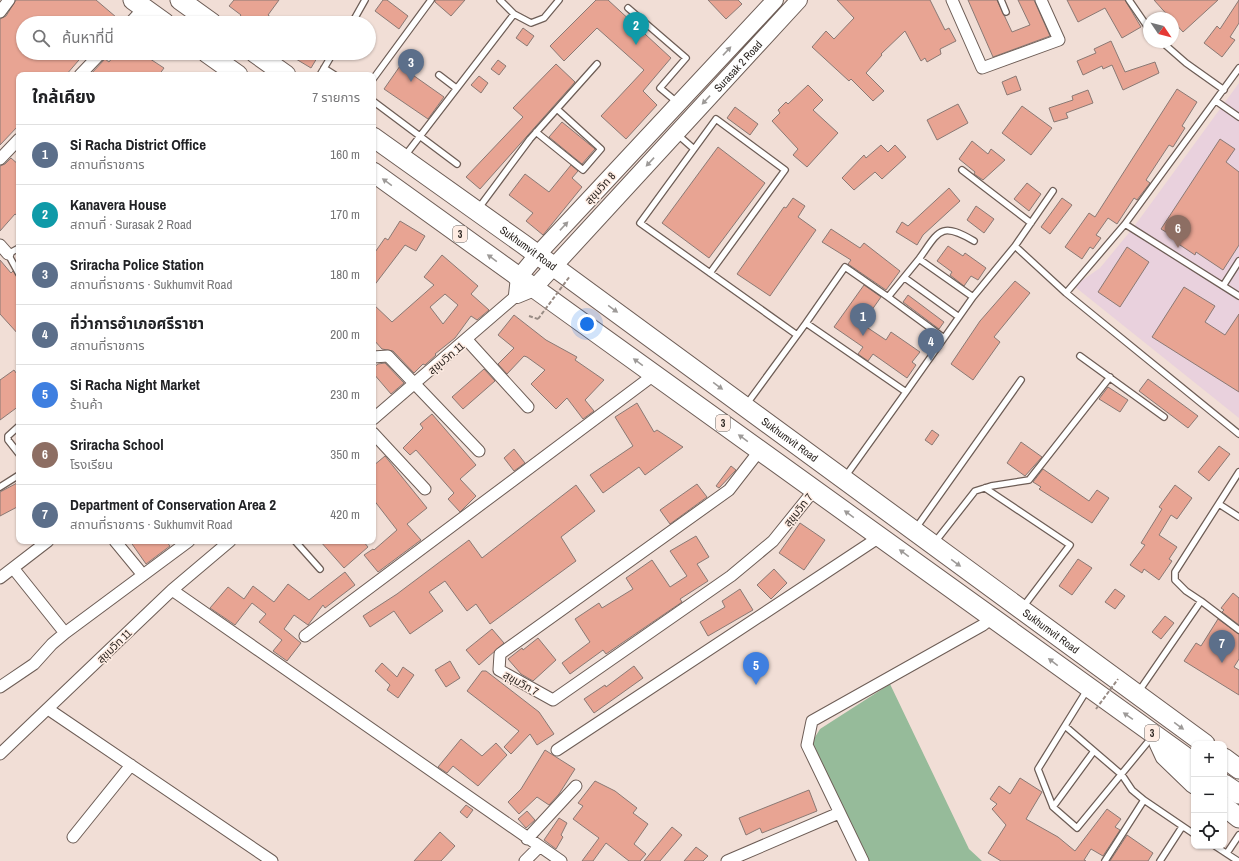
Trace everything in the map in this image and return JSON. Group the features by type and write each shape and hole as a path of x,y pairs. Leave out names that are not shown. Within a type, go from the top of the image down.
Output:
{"highway":[{"path":"180,0 202,16"},
{"path":"139,4 155,16"},
{"path":"217,60 234,72"},
{"path":"265,60 282,72"},
{"name":"Sukhumvit Road","path":"376,139 538,254 933,546 1201,741"},
{"name":"Sukhumvit Road","path":"376,174 518,286 534,288 881,536 1191,761"},
{"path":"1154,735 1165,756 1191,781"},
{"path":"1227,760 1239,769"},
{"path":"1227,786 1239,794"},
{"path":"1227,808 1239,818"}],"main road":[{"name":"Surasak 2 Road","path":"676,133 799,0"},
{"name":"Surasak 2 Road","path":"663,121 678,103 772,4"},
{"path":"772,4 780,20"},
{"path":"663,121 676,133"},
{"name":"สุขุมวิท 8","path":"538,254 663,121"},
{"name":"สุขุมวิท 8","path":"554,266 676,133"},
{"name":"สุขุมวิท 11","path":"518,286 538,254"},
{"path":"534,288 554,266"}],"street":[{"path":"0,12 9,0"},
{"path":"952,0 982,68 1059,40 1041,0"},
{"path":"133,16 139,4"},
{"path":"83,72 94,60"},
{"path":"0,158 16,142"},
{"path":"0,245 8,254"},
{"name":"สุขุมวิท 11","path":"376,416 467,340 518,286"},
{"path":"467,340 528,407"},
{"path":"376,357 388,356 479,451"},
{"path":"305,636 655,374"},
{"path":"376,436 425,489"},
{"name":"สุขุมวิท 7","path":"760,450 729,490 500,654 499,670 553,700 731,576 772,541 815,489"},
{"path":"557,750 881,536"},
{"path":"0,578 44,544"},
{"path":"118,544 143,575"},
{"path":"0,687 34,664 52,644 185,544"},
{"name":"สุขุมวิท 11","path":"1,750 48,709 172,590 224,544"},
{"path":"13,568 66,633"},
{"path":"172,590 527,839 561,861"},
{"path":"863,861 807,745 812,721 983,626 993,617"},
{"path":"48,709 272,861"},
{"path":"73,837 131,765"},
{"path":"527,839 576,786"},
{"path":"727,861 839,813"},
{"path":"525,861 539,847"}],"lane":[{"path":"356,16 366,0"},
{"path":"500,0 514,14 531,23 544,18 559,0"},
{"path":"1001,0 1006,12"},
{"path":"1129,0 1143,20"},
{"path":"376,75 429,1"},
{"path":"628,8 686,58 660,88 678,103"},
{"path":"403,158 514,14"},
{"path":"1169,48 1186,64 1224,90"},
{"path":"322,72 329,60"},
{"path":"477,211 536,132 597,64"},
{"path":"324,68 330,72"},
{"path":"1066,293 1125,224 1239,68"},
{"path":"439,75 456,88"},
{"path":"1216,101 1239,117"},
{"path":"376,103 457,164"},
{"path":"536,132 583,170 601,149 557,109"},
{"path":"710,273 785,170 716,119 640,223 710,273 797,335"},
{"path":"676,133 694,149"},
{"path":"962,170 1031,223"},
{"path":"844,479 959,316 1015,246 1053,191"},
{"path":"1125,224 1239,296"},
{"path":"888,298 905,278 937,233 943,230 960,232 974,241"},
{"path":"1015,246 1066,293 1239,434"},
{"path":"16,250 8,254 16,269"},
{"path":"919,259 973,297"},
{"path":"1223,286 1239,261"},
{"path":"745,406 845,267 944,338"},
{"path":"905,278 959,316"},
{"path":"806,323 906,392"},
{"path":"1080,356 1164,417"},
{"path":"933,546 975,491 1029,480 1110,377"},
{"path":"914,532 1021,380"},
{"path":"16,429 8,436 8,440 16,450"},
{"path":"1239,472 1175,572 1175,580 1186,592 1201,601 1239,630"},
{"path":"0,487 16,477"},
{"path":"985,488 1070,545 1021,610"},
{"path":"1219,504 1239,517"},
{"path":"298,544 320,569"},
{"path":"1136,694 1201,601"},
{"path":"1089,688 1038,769 1053,807 1077,828 1154,735"},
{"path":"1065,726 1122,775 1132,790 1191,832"},
{"path":"1053,807 1094,751"},
{"path":"1105,861 1144,800"},
{"path":"1160,861 1182,827"},
{"path":"1227,853 1239,835"},
{"path":"1220,849 1238,861"}],"path":[{"path":"530,316 538,319 570,276"},
{"path":"1096,709 1118,679"}],"shaded area":[{"path":"1239,83 1239,418 1074,286 1100,268 1133,228"}],"green space":[{"path":"890,684 969,849 982,861 866,861 812,742 820,729"}],"building":[{"path":"16,0 96,0 115,16 16,16 16,60 79,60 69,72 16,72 16,128 0,145 0,19 6,16"},
{"path":"234,0 279,0 268,15 269,16 240,16 241,15 229,6"},
{"path":"383,0 387,0 408,16 399,29 375,11"},
{"path":"435,0 465,0 451,16 435,2"},
{"path":"596,0 608,0 671,58 643,91 657,105 626,139 601,116 644,70 597,28 564,61 550,46"},
{"path":"708,0 738,0 742,4 726,19"},
{"path":"837,0 930,0 945,30 949,28 956,41 940,49 941,54 927,62 925,58 921,61 905,31 881,54 882,55 866,73 884,91 873,101 851,79 849,81 812,47 826,31 834,39 854,18"},
{"path":"968,0 997,0 1012,32 1030,25 1018,0 1034,0 1050,36 993,57"},
{"path":"1067,0 1125,0 1141,27 1122,38 1105,8 1078,22"},
{"path":"1154,0 1218,0 1183,32 1179,28 1179,12 1165,12"},
{"path":"1239,0 1239,23 1230,37 1235,40 1222,57 1204,43 1217,26 1220,29"},
{"path":"523,28 534,36 527,46 516,38"},
{"path":"1111,41 1125,72 1155,62 1159,73 1123,90 1112,65 1103,69 1102,66 1083,75 1077,61 1096,53 1094,49"},
{"path":"104,60 109,62 111,60 152,60 164,68 161,72 93,72"},
{"path":"298,60 316,60 311,68"},
{"path":"498,60 506,66 499,75 491,69"},
{"path":"556,64 575,82 480,189 466,177 523,117 513,108"},
{"path":"400,66 444,97 428,119 384,89"},
{"path":"479,76 488,83 481,93 471,85"},
{"path":"1016,76 1021,90 1007,95 1002,82"},
{"path":"808,85 823,100 813,110 838,133 807,167 793,155 798,149 772,121 780,113 778,110 786,102 788,104"},
{"path":"1177,89 1197,102 1182,126 1185,128 1173,147 1169,145 1146,180 1150,183 1137,200 1134,198 1117,224 1108,218 1096,235 1101,238 1093,249 1090,247 1082,259 1065,247 1089,213 1095,217"},
{"path":"1088,90 1093,103 1066,113 1068,118 1054,122 1049,108 1073,100 1072,96"},
{"path":"958,104 968,123 937,140 927,120"},
{"path":"1022,106 1052,128 1031,155 1002,133"},
{"path":"735,107 758,124 750,135 727,118"},
{"path":"562,122 595,149 582,164 549,137"},
{"path":"1220,139 1235,149 1226,162 1239,172 1239,245 1223,270 1196,252 1195,255 1177,243 1179,240 1161,229"},
{"path":"972,141 988,154 991,149 1005,160 983,180 974,174 975,172 959,159"},
{"path":"881,145 888,152 895,145 906,157 882,179 875,172 854,190 842,178 864,155 866,158"},
{"path":"718,147 765,183 709,258 662,223"},
{"path":"11,158 16,162 16,215 15,214 0,231 0,166 5,164"},
{"path":"571,165 578,171 572,178 582,187 543,235 526,221 533,213 509,195 525,174 549,192"},
{"path":"1027,183 1041,194 1029,211 1014,199"},
{"path":"949,188 960,201 923,235 917,245 896,232 902,222 908,226"},
{"path":"793,198 805,206 798,217 816,230 770,296 737,274 784,207 786,208"},
{"path":"1062,198 1072,205 1050,234 1041,227"},
{"path":"976,206 994,219 984,233 967,220"},
{"path":"400,221 425,236 416,251 405,245 376,283 376,251 385,238 388,240"},
{"path":"831,229 860,248 864,243 900,271 886,290 848,264 851,260 822,242"},
{"path":"948,246 963,256 965,253 986,268 978,280 971,276 964,286 950,275 952,272 937,261"},
{"path":"1127,247 1149,262 1120,307 1098,292"},
{"path":"442,255 478,286 471,294 489,310 477,320 471,316 455,338 414,373 393,351 382,349 376,342 376,307 392,322 434,285 424,277","holes":["445,294 458,305 443,324 430,307"]},
{"path":"0,260 11,273 13,271 16,274 16,332 0,314"},
{"path":"1015,281 1030,293 994,337 1000,342 973,380 951,364 980,321"},
{"path":"864,285 881,297 862,324 886,340 891,332 920,352 912,362 916,365 907,378 873,354 868,361 858,354 863,347 834,327"},
{"path":"1184,287 1215,306 1205,322 1225,335 1239,314 1239,392 1152,337"},
{"path":"908,295 944,322 939,329 903,302"},
{"path":"514,315 546,340 577,357 575,360 604,380 585,400 594,411 583,419 567,398 556,409 531,384 545,370 527,357 524,356 507,374 498,364 514,348 498,335"},
{"path":"385,363 404,383 391,394 376,376 376,366"},
{"path":"484,369 495,381 463,409 452,397"},
{"path":"14,370 16,373 16,408 0,420 0,380"},
{"path":"1148,379 1198,416 1188,428 1139,391"},
{"path":"1108,387 1128,400 1120,412 1099,399"},
{"path":"637,403 654,432 657,430 683,447 645,475 639,467 603,493 590,475 633,446 615,417"},
{"path":"432,414 476,465 460,479 476,496 460,512 448,499 454,493 416,450 410,455 403,448 423,428 420,424"},
{"path":"932,430 939,435 932,445 925,440"},
{"path":"1021,442 1042,457 1025,476 1007,463"},
{"path":"1219,446 1230,454 1209,481 1198,472"},
{"path":"514,449 525,463 514,471 504,458"},
{"path":"385,456 427,508 407,524 421,540 378,572 364,555 373,549 374,550 397,530 376,503 376,464"},
{"path":"731,466 736,470 719,488 716,486"},
{"path":"1043,469 1089,501 1097,490 1109,498 1092,523 1039,489 1041,487 1033,482"},
{"path":"16,484 16,508 0,516 0,492"},
{"path":"697,484 707,497 670,524 660,510"},
{"path":"576,485 595,511 561,537 576,561 490,624 476,604 467,611 445,581 429,592 443,611 410,634 394,611 370,627 363,616 397,594 469,540 482,558"},
{"path":"1175,485 1192,498 1177,519 1171,515 1159,535 1177,547 1169,559 1172,561 1159,580 1144,569 1142,573 1130,565 1145,545 1141,543 1162,509 1159,507"},
{"path":"800,523 825,540 804,570 779,553"},
{"path":"696,536 709,557 697,564 708,581 680,599 682,602 606,654 603,650 570,674 562,663 590,642 575,619 599,603 602,608 633,589 626,578 652,560 670,587 687,576 670,551"},
{"path":"132,544 168,544 170,546 146,564"},
{"path":"323,544 366,544 368,547 344,568"},
{"path":"1078,559 1092,568 1072,595 1059,586"},
{"path":"774,569 787,583 771,599 757,585"},
{"path":"345,572 355,585 325,608 323,605 308,625 294,615 284,629 301,643 287,661 273,651 282,640 259,622 266,614 252,603 235,625 210,608 228,587 244,599 253,586 274,602 288,584 309,600"},
{"path":"740,589 753,610 708,636 700,622 725,607 722,601"},
{"path":"1115,589 1125,596 1115,609 1105,602"},
{"path":"1233,593 1239,598 1239,625 1222,612 1224,610 1221,608"},
{"path":"1165,616 1174,623 1161,639 1152,632"},
{"path":"1218,619 1239,634 1239,659 1234,667 1239,670 1239,695 1184,661 1196,643 1201,646"},
{"path":"492,629 504,643 479,665 466,650"},
{"path":"538,638 556,660 533,681 521,674 508,659 522,648 523,650"},
{"path":"450,661 460,678 446,687 435,670"},
{"path":"382,663 397,677 403,667 414,675 398,698 387,690 390,685 375,671"},
{"path":"634,666 643,678 594,713 584,699 605,685 606,687"},
{"path":"482,671 486,671 539,712 554,734 537,745 530,734 511,754 504,747 519,731 467,691"},
{"path":"461,739 482,756 496,743 507,755 478,786 453,766 447,773 438,767"},
{"path":"545,750 575,769 559,794 549,805 537,797 519,814 508,802 521,789"},
{"path":"1020,778 1042,792 1026,819 1058,837 1075,851 1107,809 1121,819 1115,827 1120,830 1103,856 1091,849 1084,860 1086,861 1001,861 988,853 1006,825 992,809 997,804 990,799 999,786 1010,794"},
{"path":"595,781 615,791 637,808 633,813 648,824 634,844 646,854 640,861 629,861 606,843 593,861 582,861 599,838 573,819 583,806 578,803"},
{"path":"809,790 817,811 762,833 760,828 746,835 739,818"},
{"path":"466,805 473,810 467,818 460,812"},
{"path":"527,811 535,820 526,828 518,819"},
{"path":"559,818 567,823 561,835 563,837 556,849 544,840"},
{"path":"672,827 682,835 660,861 644,861"},
{"path":"440,832 455,846 441,861 414,861"},
{"path":"1127,835 1153,853 1148,861 1110,861"},
{"path":"696,847 708,856 703,861 684,861"}],"place":[{"name":"Kanavera House","path":"636,45"},
{"name":"Sriracha Police Station","path":"411,82"},
{"name":"Sriracha School","path":"1178,248"},
{"name":"Si Racha District Office","path":"863,336"},
{"name":"ที่ว่าการอำเภอศรีราชา","path":"931,361"},
{"name":"Department of Conservation Area 2","path":"1222,663"},
{"name":"Si Racha Night Market","path":"756,685"}]}
